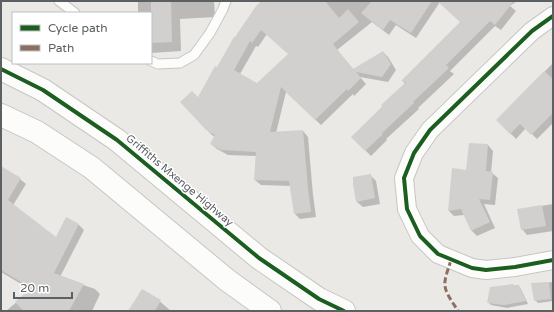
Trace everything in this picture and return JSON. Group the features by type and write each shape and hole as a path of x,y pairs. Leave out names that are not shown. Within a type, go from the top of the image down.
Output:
{"street":[{"path":"553,16 532,31 430,130 414,153 404,178 407,209 420,236 438,254 472,268 486,270 515,267 553,260"},
{"name":"Griffiths Mxenge Highway","path":"1,69 43,90 117,140 259,258 319,299 344,311"},
{"path":"1,115 37,132 92,168 227,280 270,311"}],"lane":[{"path":"59,1 74,12"},
{"path":"152,61 158,64 180,63 194,54 210,33 226,1"}],"building":[{"path":"151,1 171,1 172,42 152,43"},
{"path":"261,1 325,1 339,18 348,9 359,22 333,44 353,69 383,51 391,64 382,77 356,72 361,78 348,91 347,89 315,120 281,87 270,132 303,130 311,212 294,214 289,181 254,180 256,152 221,150 210,144 215,135 206,130 180,102 192,91 198,97 215,66 217,67 234,37","holes":["261,30 288,54 257,83 234,70 250,41 252,43"]},
{"path":"372,1 432,1 411,33 390,20 383,30 361,13"},
{"path":"437,1 514,1 495,25 490,21 446,65 449,68 365,151 351,137 382,107 381,105 406,82 401,81 460,22"},
{"path":"544,71 553,79 553,113 531,135 520,124 510,134 496,120"},
{"path":"469,143 488,144 486,171 493,172 490,200 479,199 490,222 471,231 461,209 448,211 452,168 466,170"},
{"path":"1,166 21,178 8,200 56,237 66,217 79,224 54,273 84,284 69,311 24,311 15,302 31,288 1,270"},
{"path":"371,174 375,198 356,202 353,177"},
{"path":"542,205 546,226 521,230 517,209"},
{"path":"549,282 551,299 534,301 531,283"},
{"path":"513,284 519,285 526,301 504,305 487,303 490,287"},
{"path":"142,289 161,300 155,311 128,311"}],"marked path":[{"path":"451,260 445,280 445,288 458,311"}],"cycle path":[{"path":"553,16 532,31 430,130 414,153 404,178 407,209 420,236 438,254 472,268 486,270 515,267 553,260"},
{"path":"1,69 43,90 117,140 259,258 319,299 344,311"}]}
